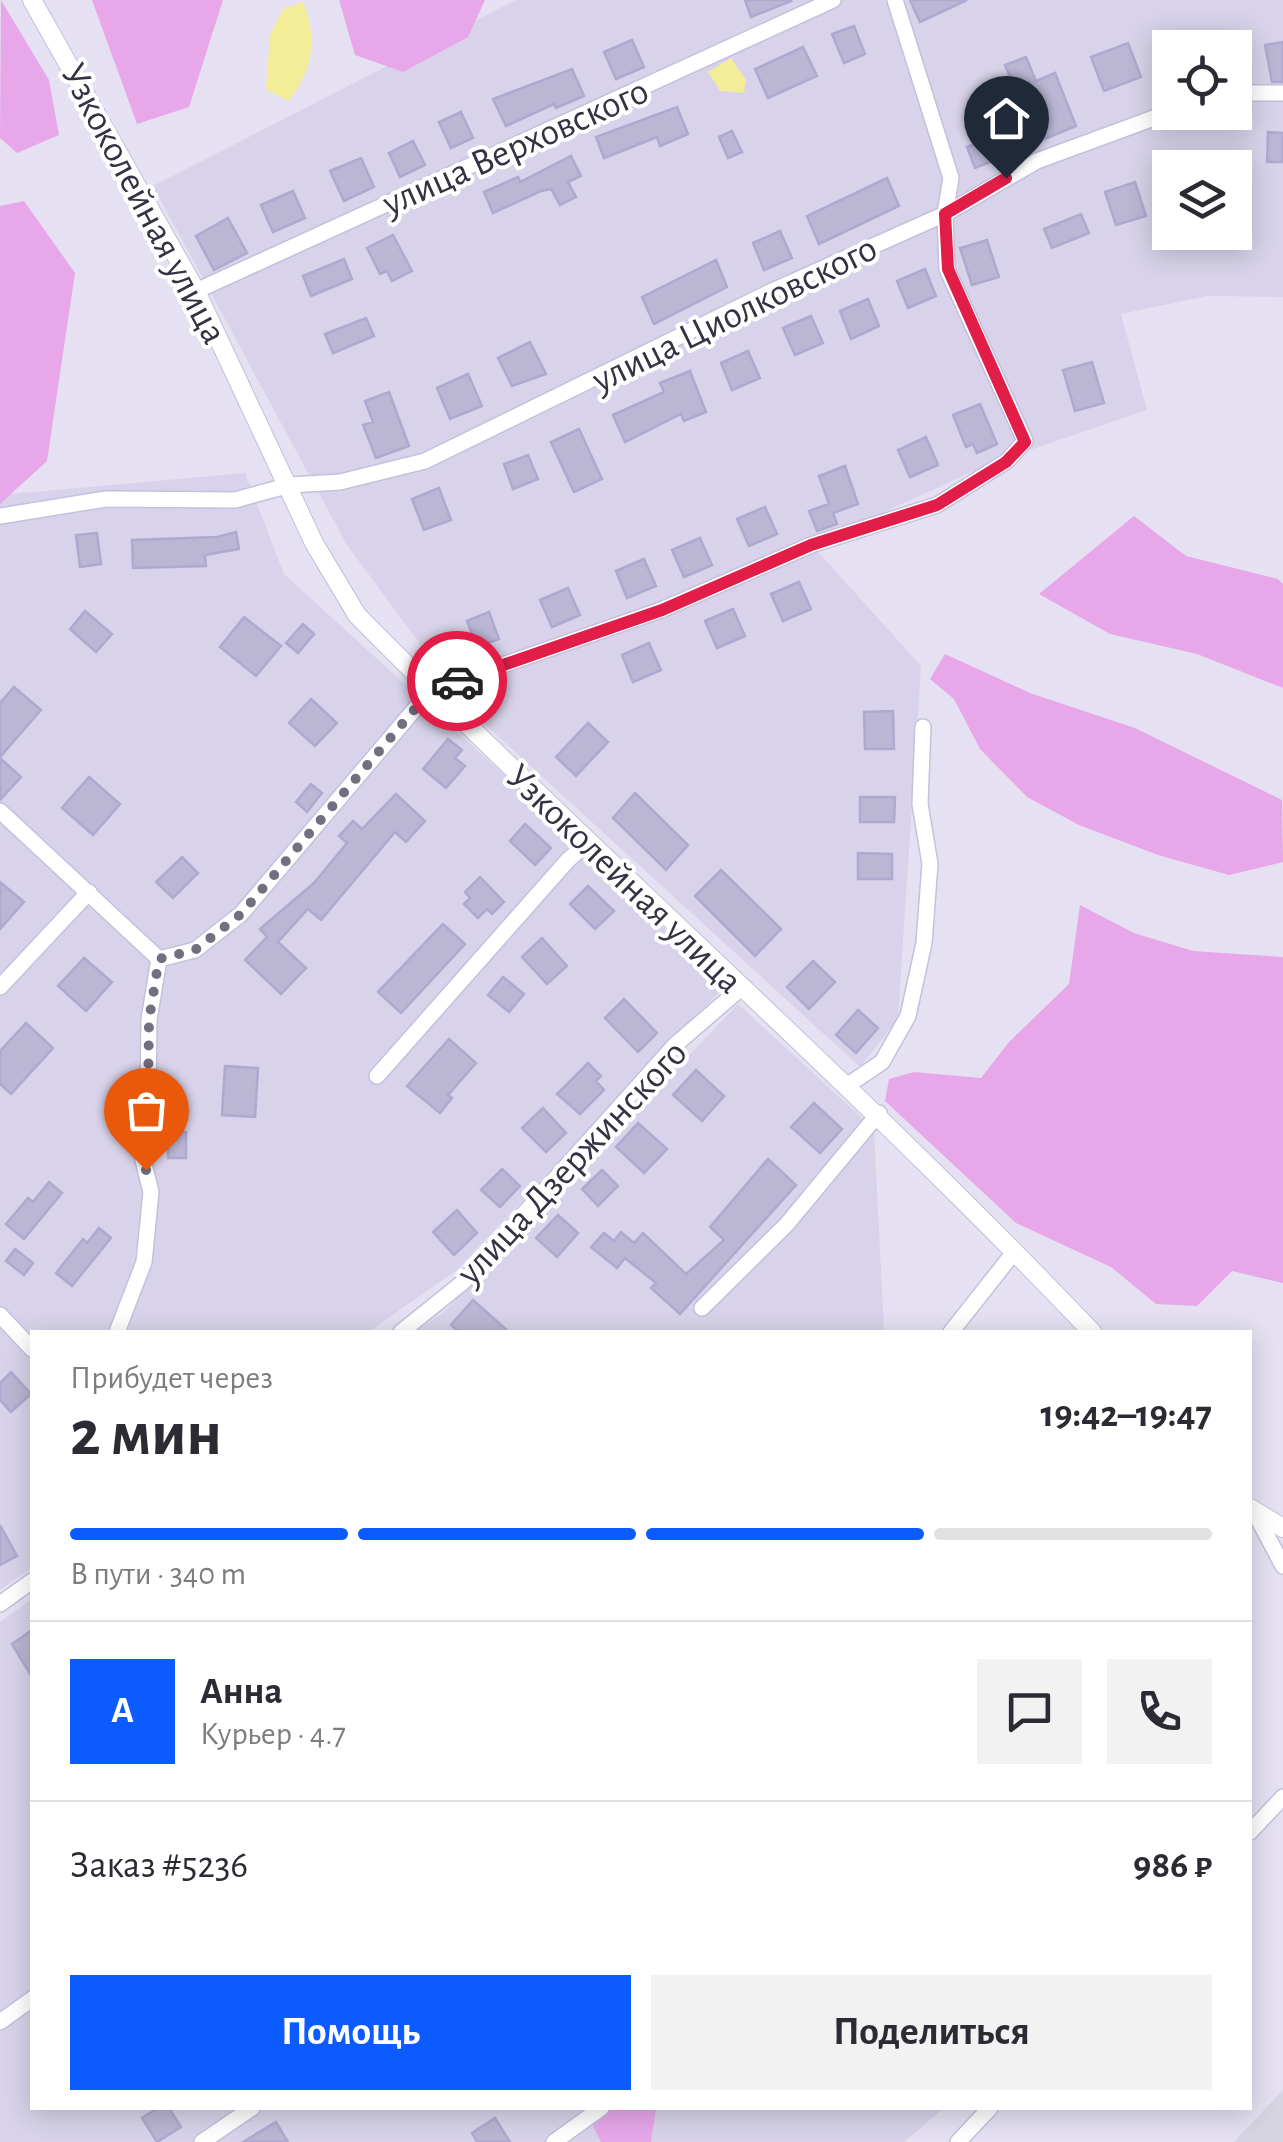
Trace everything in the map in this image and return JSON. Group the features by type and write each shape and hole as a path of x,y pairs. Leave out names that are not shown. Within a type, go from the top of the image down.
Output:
{"street":[{"name":"Узкоколейная улица","path":"32,0 196,291 314,543 357,615 740,989 879,1113 1090,1330"},
{"name":"улица Верховского","path":"196,291 832,0"},
{"path":"159,959 195,950 241,914 431,690 662,610 811,545 937,505 992,472 1025,442 948,269 945,214 951,178 895,0"},
{"path":"1252,93 1283,93"},
{"name":"улица Циолковского","path":"0,516 106,499 235,500 290,485 340,482 425,462 772,291 945,214 1037,161 1152,119"},
{"path":"848,1085 882,1062 908,1016 924,943 930,864 920,804 924,728"},
{"path":"0,810 159,959"},
{"path":"377,1076 568,860 590,841"},
{"path":"0,987 90,892"},
{"path":"118,1330 124,1304 144,1262 151,1192 140,1148 148,1098 149,1020 159,959"},
{"name":"улица Дзержинского","path":"403,1330 462,1283 675,1045 740,989"},
{"path":"702,1308 787,1224 879,1113"},
{"path":"954,1330 1015,1251"},
{"path":"0,1316 30,1347"},
{"path":"1252,1511 1283,1528"},
{"path":"1252,1511 1283,1566"},
{"path":"0,1604 30,1582"},
{"path":"1252,1830 1283,1797"},
{"path":"0,2022 30,2001"},
{"path":"202,2142 249,2110"},
{"path":"554,2142 599,2110"},
{"path":"958,2142 988,2110"}],"shaded area":[{"path":"1,0 49,80 59,135 17,153 0,138"},
{"path":"92,0 223,0 189,107 137,124"},
{"path":"339,0 485,0 468,37 403,72 355,55"},
{"path":"516,0 1283,0 1283,297 1207,296 1121,314 1147,410 989,464 812,545 921,666 898,1019 860,1067 468,709 347,545 153,186"},
{"path":"303,2 311,54 303,78 288,101 266,89 270,35 283,9"},
{"path":"731,58 746,80 744,93 720,91 708,72"},
{"path":"24,201 75,273 47,461 0,504 0,206"},
{"path":"245,473 284,574 591,854 723,988 457,1270 371,1330 30,1330 30,1568 0,1590 0,495"},
{"path":"1134,516 1186,556 1278,579 1283,584 1283,688 1197,654 1110,634 1039,594"},
{"path":"945,654 1030,693 1135,728 1282,800 1283,862 1229,875 1158,855 1079,825 1027,797 980,749 954,699 930,679"},
{"path":"1080,905 1134,933 1193,951 1283,957 1283,1283 1232,1271 1197,1306 1156,1304 1111,1267 1016,1223 885,1101 889,1079 914,1072 981,1078 1009,1042 1069,984"},
{"path":"738,1004 874,1129 884,1330 418,1330 444,1312"},
{"path":"30,1600 30,2110 942,2110 904,2142 0,2142 0,1622"},
{"path":"1283,2090 1283,2142 1234,2142"},
{"path":"585,2110 656,2110 651,2142 601,2142"}],"building":[{"path":"745,0 790,0 791,1 751,17"},
{"path":"910,0 967,0 920,22"},
{"path":"854,26 865,54 844,63 832,34"},
{"path":"632,40 644,67 616,79 604,52"},
{"path":"1283,42 1283,82 1272,82 1265,45"},
{"path":"1128,43 1141,77 1104,91 1091,57"},
{"path":"803,47 817,76 768,98 755,69"},
{"path":"1026,57 1036,81 1055,73 1076,126 1037,142 1005,65"},
{"path":"572,69 584,96 556,108 554,104 506,126 493,99"},
{"path":"677,107 688,134 660,146 657,137 604,158 596,137"},
{"path":"461,112 473,138 451,148 439,122"},
{"path":"732,131 742,152 728,158 719,137"},
{"path":"1268,132 1283,133 1283,162 1267,162"},
{"path":"990,138 998,159 975,168 967,147"},
{"path":"413,141 425,165 400,177 389,153"},
{"path":"571,156 581,176 568,182 576,197 560,205 551,189 493,213 484,192 518,177 520,182"},
{"path":"361,158 374,187 344,201 330,171"},
{"path":"887,178 899,206 819,244 807,216"},
{"path":"1135,182 1146,216 1116,225 1105,192"},
{"path":"293,191 305,218 273,232 261,205"},
{"path":"1081,214 1089,233 1052,248 1044,229"},
{"path":"228,218 247,253 214,270 196,236"},
{"path":"780,231 792,258 764,270 753,243"},
{"path":"393,235 412,271 392,281 387,271 380,274 367,248"},
{"path":"987,240 999,277 972,285 960,248"},
{"path":"344,259 352,279 311,296 303,276"},
{"path":"716,260 727,287 654,324 642,297"},
{"path":"925,269 936,296 908,308 897,281"},
{"path":"868,299 879,326 851,339 840,311"},
{"path":"811,316 823,343 795,355 783,328"},
{"path":"366,318 374,336 333,353 325,334"},
{"path":"530,342 546,374 512,386 498,358"},
{"path":"748,351 760,378 732,390 721,363"},
{"path":"1092,362 1104,403 1075,411 1063,370"},
{"path":"690,371 706,412 684,421 681,414 625,442 613,415 664,392 660,383"},
{"path":"468,374 482,406 450,419 437,388"},
{"path":"389,392 409,446 376,458 363,425 373,422 365,401"},
{"path":"980,404 997,444 977,453 973,444 966,447 953,415"},
{"path":"579,429 602,479 574,492 551,442"},
{"path":"926,437 938,465 910,477 898,450"},
{"path":"528,455 538,479 513,489 504,464"},
{"path":"845,466 858,504 833,513 837,524 817,531 809,511 829,504 819,476"},
{"path":"439,488 451,520 424,530 412,499"},
{"path":"765,507 777,534 749,546 737,519"},
{"path":"236,532 239,549 205,555 206,566 133,568 132,540 217,537"},
{"path":"97,533 101,564 80,567 76,535"},
{"path":"700,538 712,565 684,577 672,550"},
{"path":"644,559 656,586 627,598 616,571"},
{"path":"799,582 811,609 783,621 771,594"},
{"path":"568,588 580,615 552,627 540,600"},
{"path":"733,609 745,636 717,648 705,621"},
{"path":"85,611 112,634 96,652 70,629"},
{"path":"489,612 499,639 477,647 467,621"},
{"path":"244,617 281,646 256,676 220,647"},
{"path":"303,624 314,634 298,653 286,643"},
{"path":"649,643 661,670 633,682 622,655"},
{"path":"14,687 41,710 0,757 0,703"},
{"path":"311,699 337,723 315,746 289,723"},
{"path":"893,711 894,749 865,749 864,712"},
{"path":"588,723 608,742 576,776 556,757"},
{"path":"448,739 462,750 455,758 465,766 446,788 423,769"},
{"path":"0,758 21,777 0,800"},
{"path":"89,777 120,804 93,835 62,808"},
{"path":"311,784 322,793 307,812 296,802"},
{"path":"635,793 688,845 666,870 613,818"},
{"path":"396,794 425,821 406,842 395,832 321,920 308,909 278,942 306,968 281,994 245,960 267,937 260,929 314,883 347,843 339,836 353,821 362,829"},
{"path":"860,797 895,797 894,822 860,822"},
{"path":"525,824 551,848 535,865 510,841"},
{"path":"858,853 892,854 892,879 858,879"},
{"path":"182,857 198,873 173,898 156,882"},
{"path":"721,870 781,929 755,956 695,896"},
{"path":"480,877 504,902 492,914 487,909 478,918 464,904 470,898 465,892"},
{"path":"0,882 24,902 0,929"},
{"path":"588,886 614,911 595,929 570,904"},
{"path":"443,924 465,944 401,1013 378,992"},
{"path":"542,938 567,966 547,984 522,957"},
{"path":"84,958 112,982 86,1011 58,986"},
{"path":"813,961 835,982 809,1009 787,987"},
{"path":"503,977 524,994 509,1012 488,995"},
{"path":"624,999 657,1033 638,1052 605,1018"},
{"path":"858,1010 878,1028 856,1053 836,1035"},
{"path":"26,1023 53,1048 11,1094 0,1084 0,1051"},
{"path":"449,1039 476,1063 448,1095 452,1098 440,1113 407,1086"},
{"path":"588,1063 601,1076 596,1081 604,1090 580,1114 557,1094"},
{"path":"225,1066 258,1068 255,1117 222,1115"},
{"path":"696,1070 724,1096 702,1121 673,1095"},
{"path":"814,1103 842,1129 820,1153 791,1127"},
{"path":"543,1108 566,1133 546,1152 522,1128"},
{"path":"638,1123 667,1149 644,1173 616,1147"},
{"path":"168,1132 186,1132 186,1158 168,1158"},
{"path":"768,1159 796,1185 680,1314 651,1288 656,1283 625,1258 617,1268 591,1247 604,1233 614,1241 621,1232 634,1243 643,1233 686,1274 724,1240 710,1227"},
{"path":"502,1169 520,1186 500,1207 481,1190"},
{"path":"602,1170 618,1186 598,1206 582,1189"},
{"path":"49,1182 62,1193 24,1239 6,1224 28,1198 33,1202"},
{"path":"457,1210 477,1233 454,1255 433,1232"},
{"path":"558,1215 578,1233 557,1257 536,1238"},
{"path":"99,1228 111,1238 72,1286 56,1273 83,1239 87,1243"},
{"path":"15,1249 33,1263 24,1275 6,1261"},
{"path":"473,1300 507,1330 457,1330 451,1325"},
{"path":"11,1372 30,1395 11,1412 0,1400 0,1383"},
{"path":"0,1525 17,1556 0,1565"},
{"path":"30,1631 30,1674 12,1644"},
{"path":"155,2110 170,2110 181,2127 157,2142 142,2118"},
{"path":"495,2118 510,2142 477,2142 472,2133"},
{"path":"276,2122 288,2142 243,2142"}],"way so far":[{"path":"146,1170 140,1148 148,1098 149,1020 159,959 195,950 241,914 431,690 457,681"}],"route":[{"path":"457,681 662,610 811,545 937,505 1006,462 1025,442 968,322 948,269 945,214 1006,178"}]}
